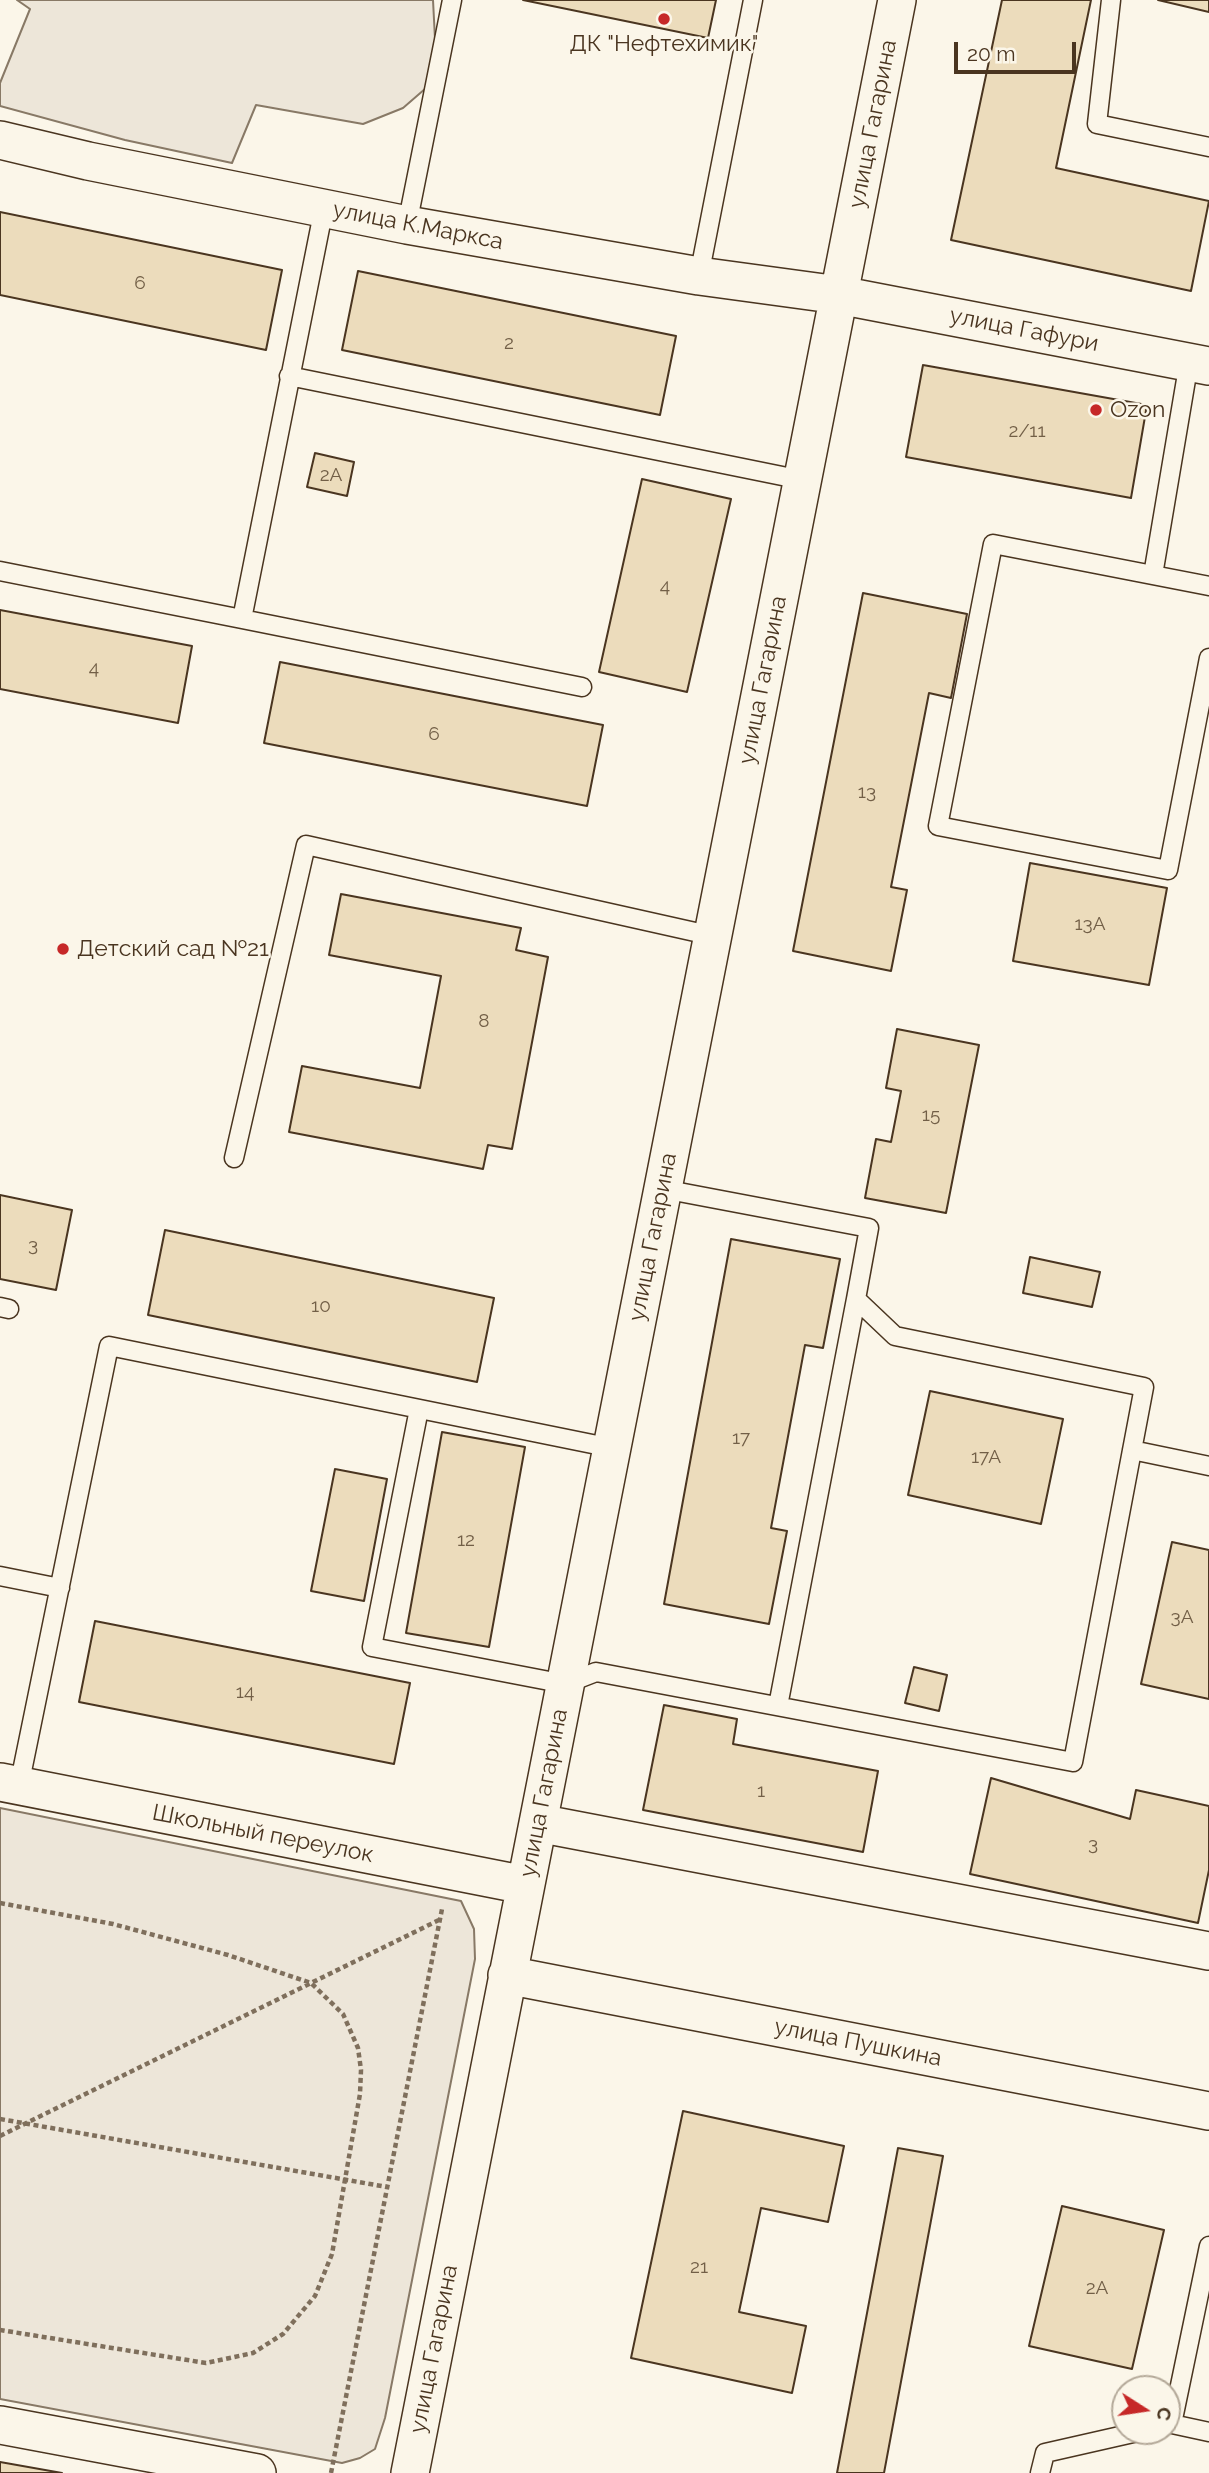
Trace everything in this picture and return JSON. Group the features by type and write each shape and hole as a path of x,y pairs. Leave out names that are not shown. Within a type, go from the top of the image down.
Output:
{"street":[{"name":"улица Гагарина","path":"410,2473 897,0"},
{"name":"улица К.Маркса","path":"0,140 88,161 408,225 699,276 839,295"},
{"name":"улица Гафури","path":"839,295 1199,364"},
{"name":"Школьный переулок","path":"10,1784 525,1885"},
{"path":"538,1823 1209,1951"},
{"name":"улица Пушкина","path":"507,1975 1209,2110"},
{"path":"0,2425 257,2473"}],"lane":[{"path":"408,225 452,0"},
{"path":"699,276 753,0"},
{"path":"1111,0 1097,124 1209,147"},
{"path":"242,619 324,208"},
{"path":"1153,575 1199,364"},
{"path":"289,376 802,480"},
{"path":"1209,586 993,544 938,826 1168,870 1209,658"},
{"path":"0,572 582,687"},
{"path":"234,1158 306,845 713,936"},
{"path":"663,1189 869,1228 778,1706"},
{"path":"419,1409 372,1647 565,1684 596,1672 1073,1762 1144,1387 895,1336 856,1299"},
{"path":"10,1784 60,1588 109,1346 612,1448"},
{"path":"1132,1450 1209,1466"},
{"path":"0,1576 60,1588"},
{"path":"1180,2375 1209,2246"},
{"path":"1181,2427 1209,2432"},
{"path":"1040,2473 1045,2453 1111,2438"}],"path":[{"path":"331,2473 450,1871"},
{"path":"0,1903 113,1924 229,1955 311,1983 343,2014 358,2048 360,2094 332,2254 315,2295 283,2334 253,2353 206,2362 0,2330"},
{"path":"0,2136 440,1920"},
{"path":"0,2119 387,2187"}],"shaded area":[{"path":"17,0 433,0 435,39 448,69 403,108 363,124 256,105 232,163 125,140 0,106 0,83 30,9"},
{"path":"0,1808 461,1901 474,1929 475,1959 385,2418 375,2449 360,2458 342,2463 0,2399"}],"building":[{"name":"ДК \"Нефтехимик\"","path":"523,0 716,0 708,38"},
{"path":"1002,0 1091,0 1056,168 1209,201 1191,291 951,240"},
{"path":"1158,0 1209,0 1209,12"},
{"path":"0,212 282,270 266,350 0,295"},
{"path":"358,271 676,336 660,415 342,350"},
{"path":"923,365 1147,405 1131,498 906,457"},
{"path":"315,453 354,462 347,496 307,487"},
{"path":"642,479 731,499 687,692 599,672"},
{"path":"863,593 967,614 951,698 929,693 891,887 907,890 891,971 793,951"},
{"path":"0,610 192,646 178,723 0,689"},
{"path":"280,662 603,725 587,806 264,743"},
{"path":"1030,863 1167,888 1149,985 1013,961"},
{"path":"341,894 521,928 516,950 548,957 512,1149 488,1145 483,1169 289,1132 302,1066 420,1088 441,976 329,955"},
{"path":"897,1029 979,1045 946,1213 865,1198 876,1139 891,1142 901,1091 886,1088"},
{"path":"0,1195 72,1210 56,1290 0,1279"},
{"path":"165,1230 494,1298 477,1382 148,1315"},
{"path":"731,1239 840,1259 823,1348 805,1345 771,1528 787,1531 769,1624 664,1604"},
{"path":"1030,1257 1100,1272 1092,1307 1023,1293"},
{"path":"930,1391 1063,1419 1041,1524 908,1495"},
{"path":"442,1432 525,1447 489,1647 406,1633"},
{"path":"335,1469 387,1479 364,1601 311,1591"},
{"path":"1172,1542 1209,1550 1209,1699 1141,1684"},
{"path":"95,1621 410,1683 394,1764 79,1702"},
{"path":"914,1667 947,1675 939,1711 905,1703"},
{"path":"664,1705 737,1719 733,1744 878,1771 863,1852 643,1810"},
{"path":"991,1778 1130,1819 1136,1790 1209,1806 1209,1870 1198,1923 970,1874"},
{"path":"683,2111 844,2146 828,2222 761,2208 739,2312 806,2326 792,2393 631,2358"},
{"path":"898,2148 943,2156 884,2473 837,2473"},
{"path":"1062,2206 1164,2230 1132,2369 1029,2346"},
{"path":"0,2462 62,2473 0,2473"}],"place":[{"name":"ДК \"Нефтехимик\"","path":"664,19"},
{"name":"Ozon","path":"1096,410"},
{"name":"Детский cад №21","path":"63,949"}]}
